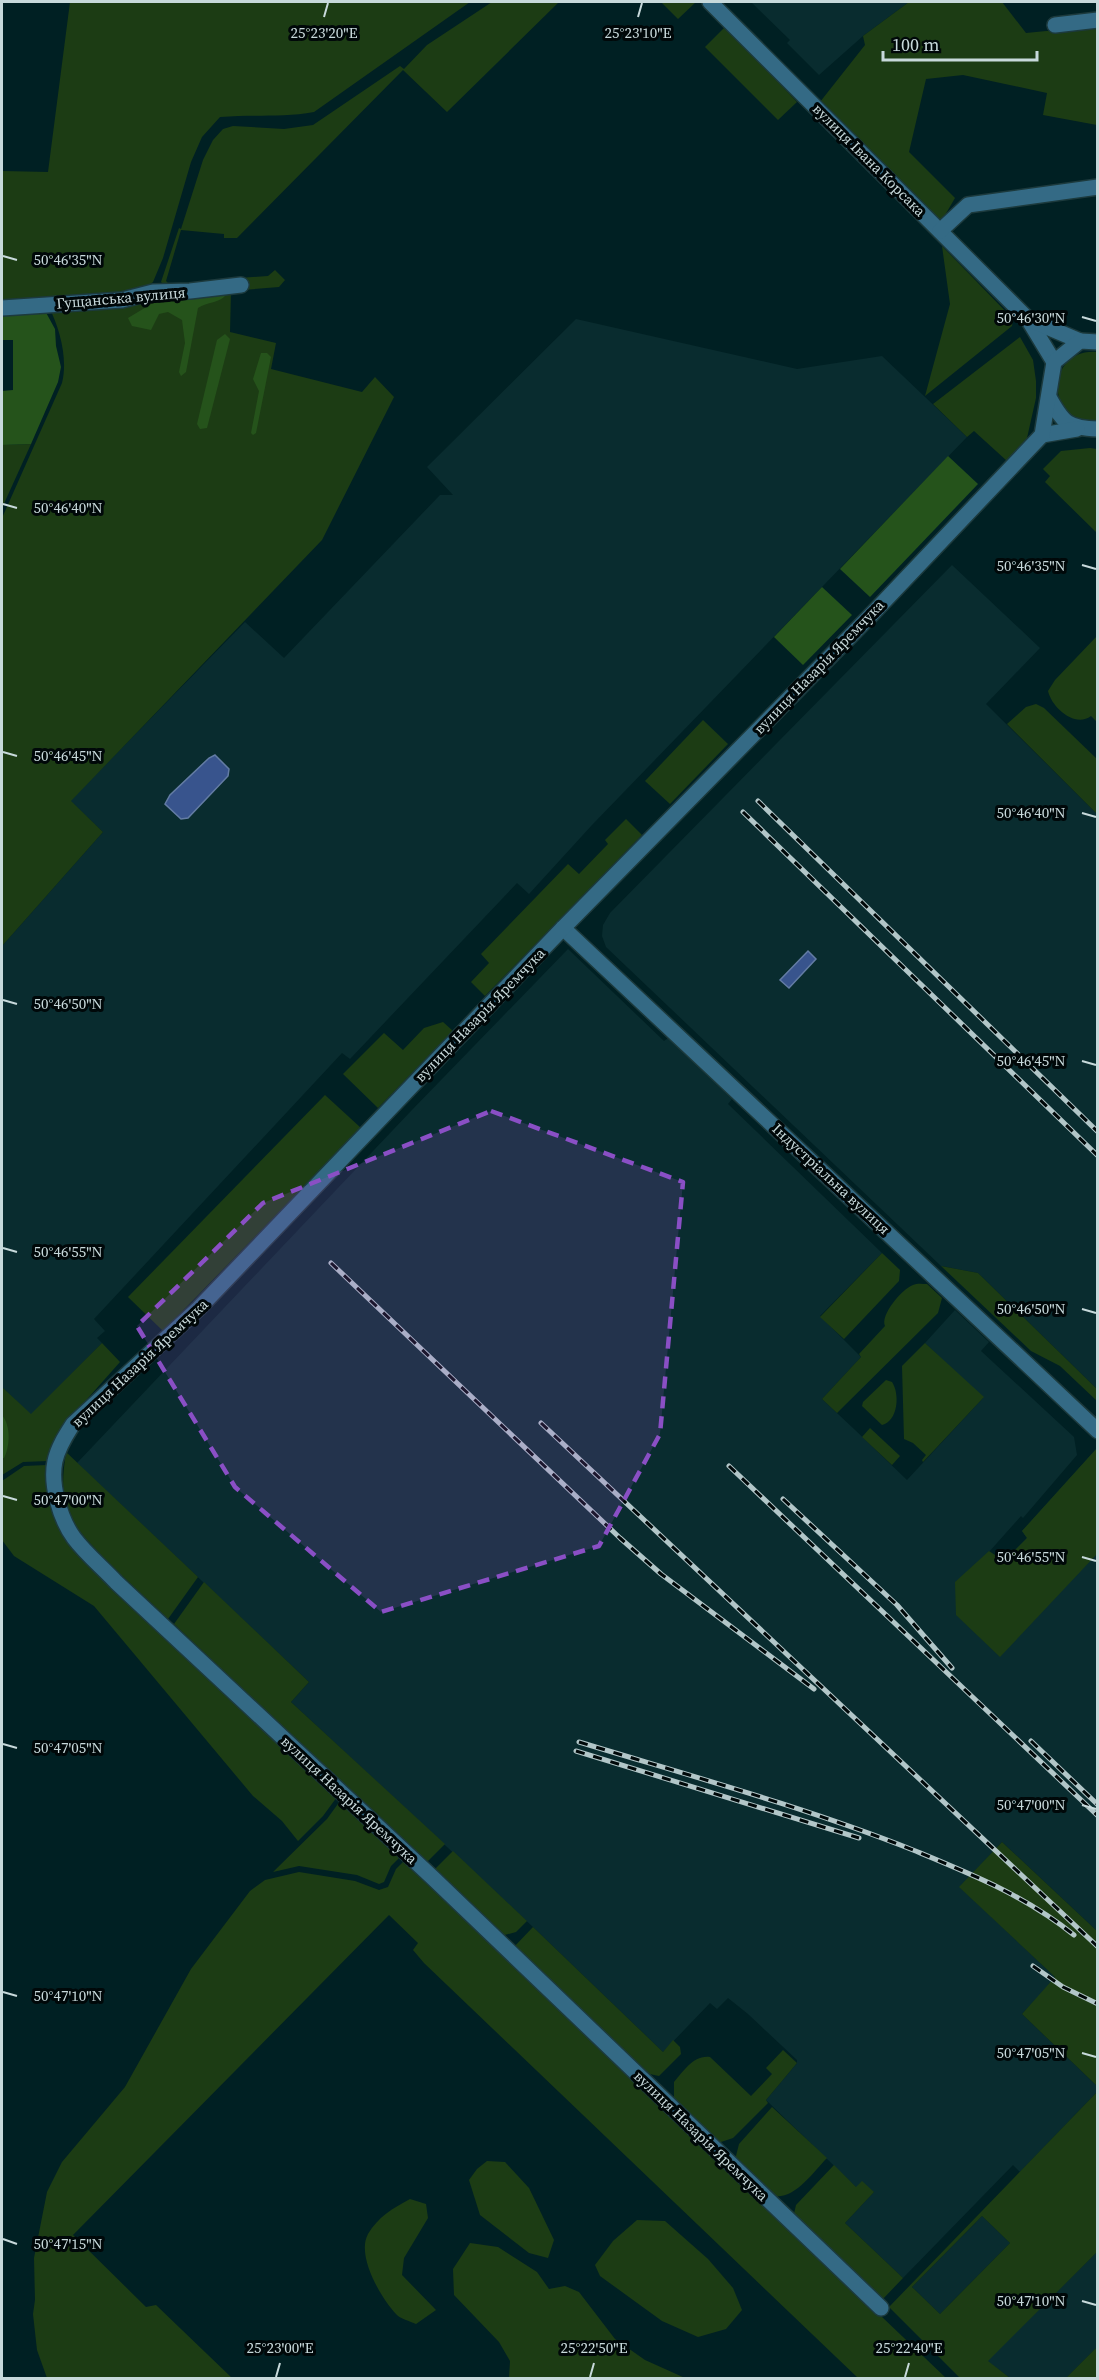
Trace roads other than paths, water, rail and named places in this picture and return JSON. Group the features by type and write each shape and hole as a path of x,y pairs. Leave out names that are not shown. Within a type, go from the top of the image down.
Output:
{"street":[{"name":"вулиця Івана Корсака","path":"710,2 1028,319 1054,362"},
{"path":"1055,25 1098,20"},
{"path":"940,231 968,205 1098,187"},
{"name":"Гущанська вулиця","path":"2,308 122,300 153,292 190,291 241,285"},
{"name":"вулиця Івана Корсака","path":"1028,319 1080,341 1098,342"},
{"path":"1080,341 1054,362 1042,435 1077,429 1098,429"},
{"path":"1049,397 1060,416 1077,429"},
{"name":"вулиця Назарія Яремчука","path":"881,2308 433,1878 116,1582 74,1538 63,1520 54,1481 54,1462 62,1441 73,1424 199,1308 563,928 873,612 1042,435"},
{"name":"Індустріальна вулиця","path":"563,928 1098,1431"}],"water":[{"path":"215,755 229,769 228,776 188,818 181,819 165,804 170,795"},
{"path":"808,951 816,959 789,988 780,980"}],"railway":[{"path":"758,801 1098,1132"},
{"path":"743,812 1098,1156"},
{"path":"331,1263 620,1538 661,1574 814,1689"},
{"path":"541,1423 1098,1947"},
{"path":"729,1466 1098,1816"},
{"path":"783,1499 897,1605 952,1668"},
{"path":"1031,1741 1098,1805"},
{"path":"579,1742 789,1806 872,1834 976,1877 1036,1908 1074,1935"},
{"path":"576,1751 859,1838"},
{"path":"1033,1966 1063,1987 1098,2004"}]}
